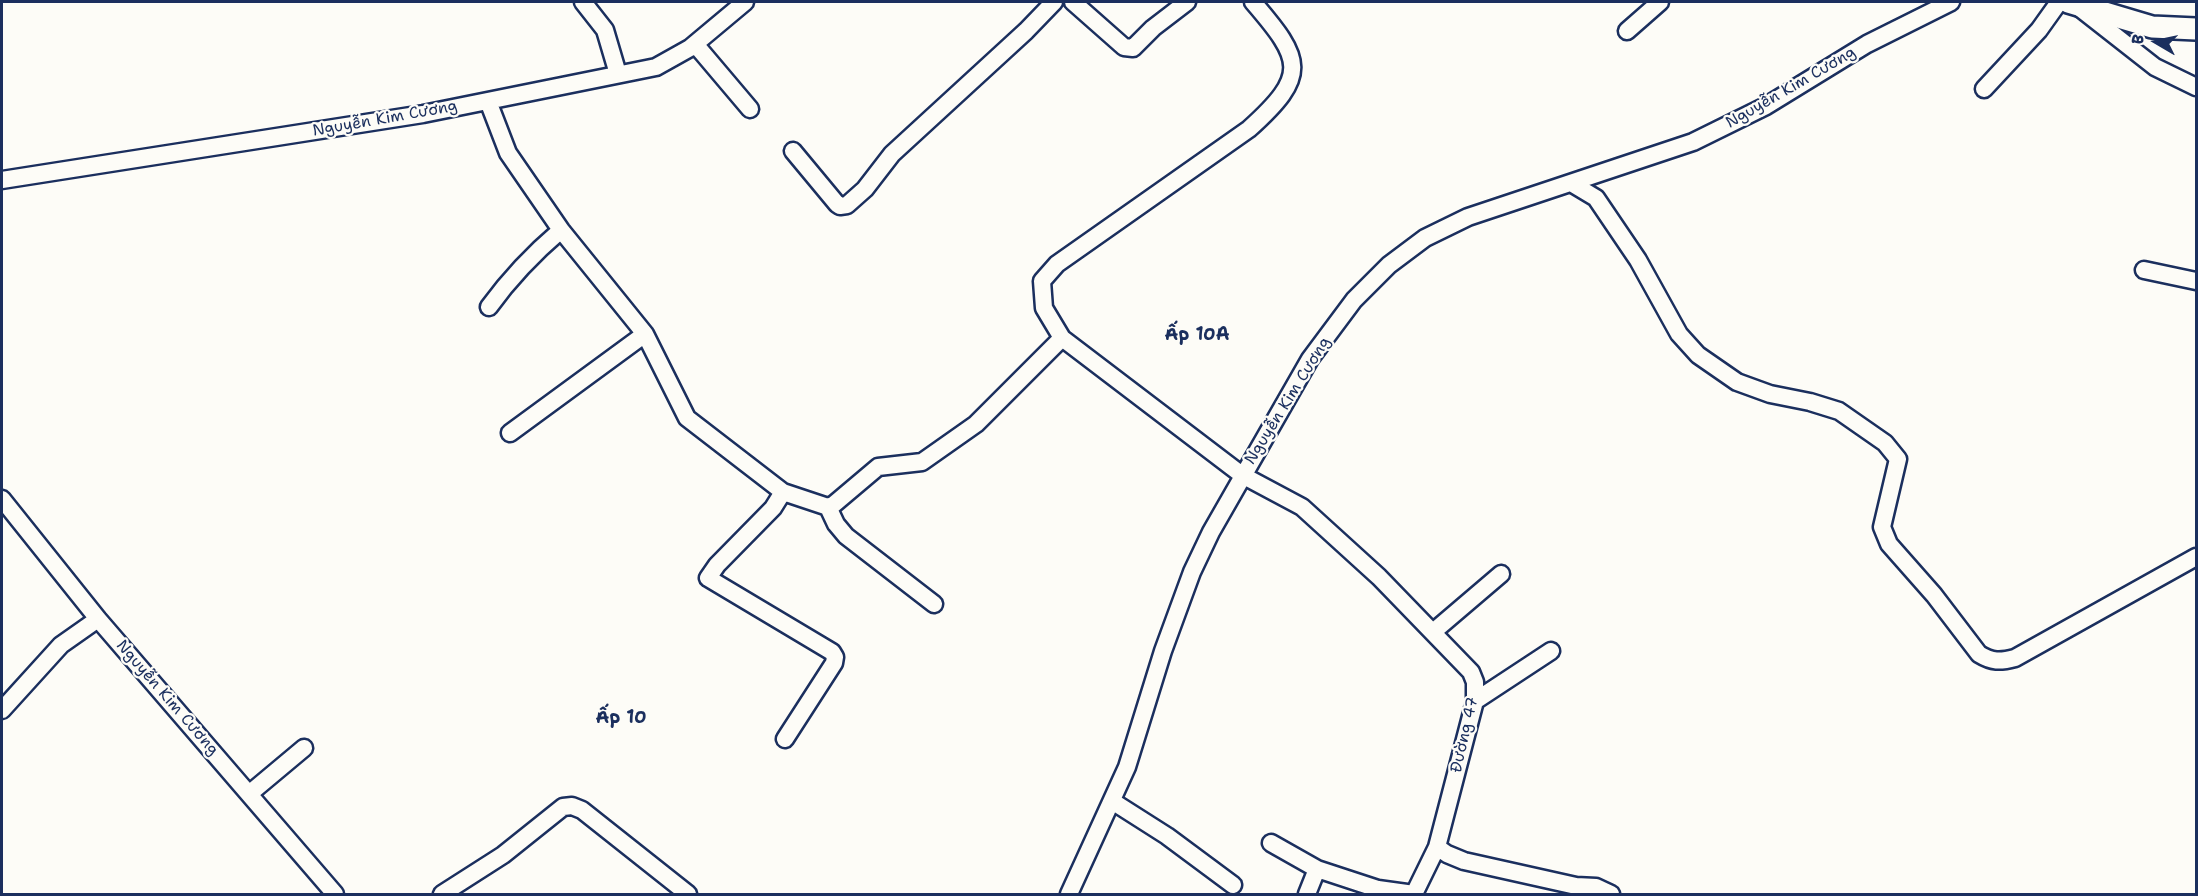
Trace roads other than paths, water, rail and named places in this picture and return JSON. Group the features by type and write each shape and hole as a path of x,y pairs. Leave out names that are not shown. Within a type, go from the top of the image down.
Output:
{"main road":[{"path":"2069,3 2152,27 2196,29"}],"street":[{"path":"584,2 605,30 618,74"},
{"name":"Nguyễn Kim Cương","path":"2,180 423,114 656,67 695,44 745,2"},
{"path":"793,151 837,204 847,205 865,189 892,154 1026,31 1054,2"},
{"path":"1073,2 1129,49 1187,2"},
{"path":"488,101 508,153 561,230 645,334 687,418 783,492 828,507 878,467 922,462 976,424 1062,338 1044,308 1042,281 1057,264 1250,129 1276,105 1291,80 1294,62 1287,44 1253,2"},
{"path":"1627,31 1660,2"},
{"name":"Nguyễn Kim Cương","path":"1069,894 1127,767 1162,651 1192,572 1211,532 1310,359 1354,300 1389,265 1425,238 1468,217 1693,142 1766,106 1866,44 1951,2"},
{"path":"1984,89 2039,30 2069,3 2155,67 2196,87"},
{"path":"695,44 750,109"},
{"path":"1571,183 1596,198 1632,252 1679,334 1698,355 1737,382 1770,394 1810,402 1839,411 1886,443 1898,459 1882,527 1889,544 1934,595 1979,654 2000,662 2015,658 2196,557"},
{"path":"489,307 536,252 561,230"},
{"path":"2144,270 2196,281"},
{"path":"510,433 645,334"},
{"name":"Đường 47","path":"1062,338 1242,475 1302,507 1379,577 1471,672 1476,682 1475,701 1437,847 1414,894"},
{"path":"783,492 773,508 717,565 708,578 832,652 835,657 834,663 785,739"},
{"name":"Nguyễn Kim Cương","path":"2,499 98,619 335,894"},
{"path":"828,507 836,524 846,536 934,604"},
{"path":"1433,632 1501,574"},
{"path":"2,710 61,645 98,619"},
{"path":"1475,701 1551,651"},
{"path":"249,794 304,748"},
{"path":"1112,801 1167,836 1233,885"},
{"path":"442,894 503,855 563,807 572,806 582,810 688,894"},
{"path":"1271,843 1317,869 1378,889 1414,894"},
{"path":"1437,847 1464,861 1576,886 1596,887 1611,894"},
{"path":"1307,894 1317,869"}],"district":[{"name":"Ấp 10A","path":"1197,335"},
{"name":"Ấp 10","path":"621,718"}]}
